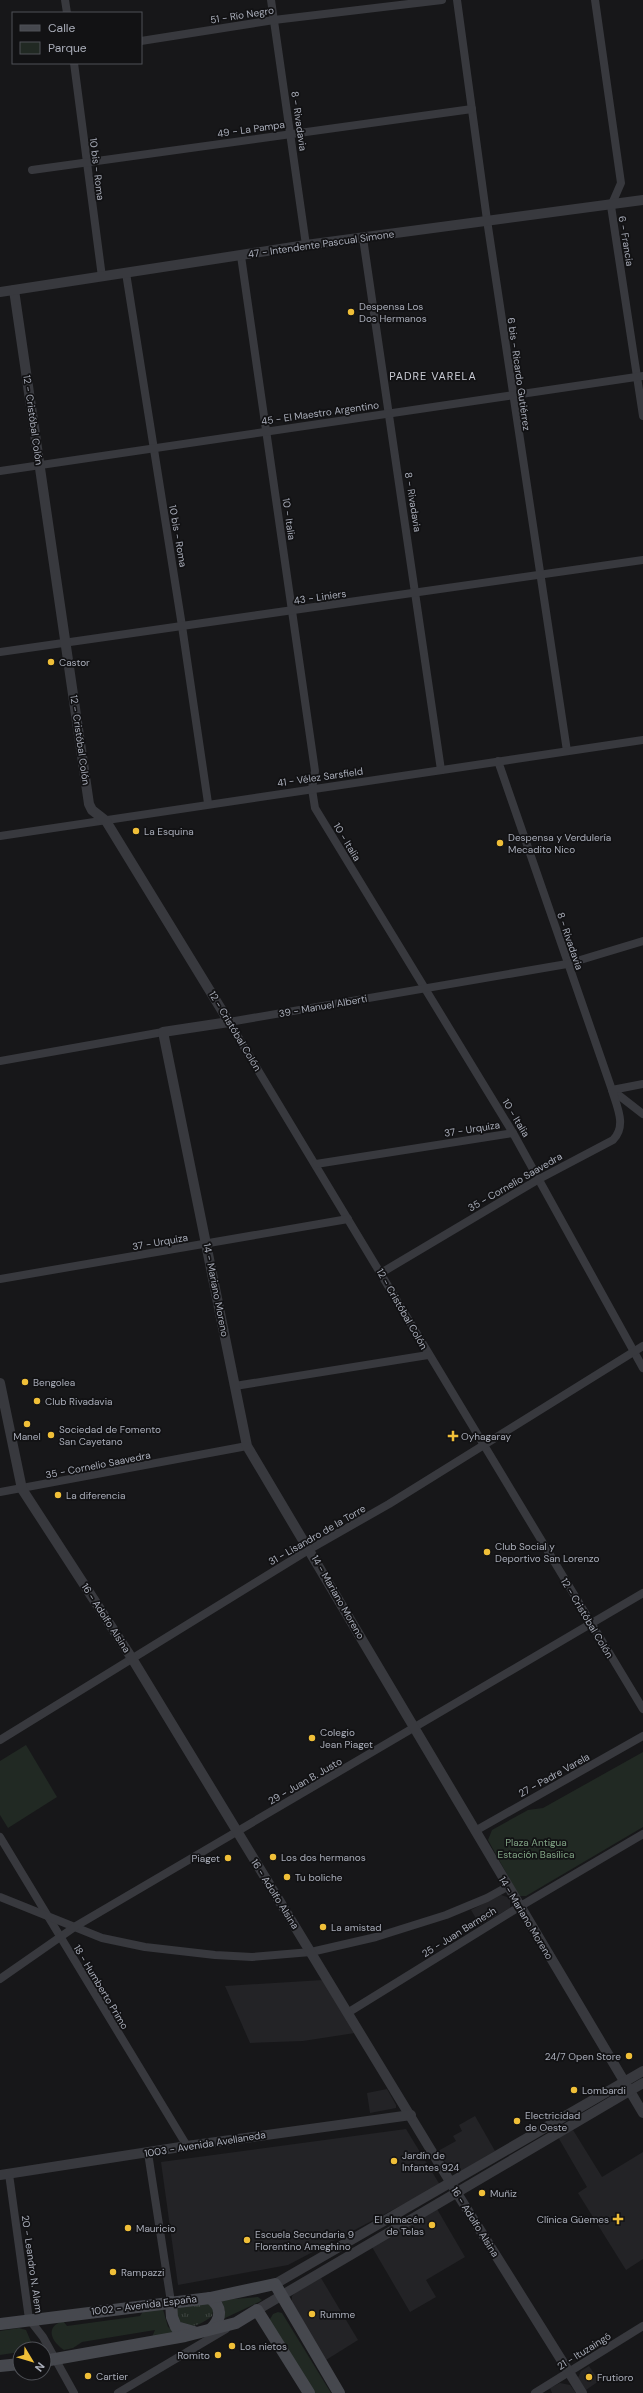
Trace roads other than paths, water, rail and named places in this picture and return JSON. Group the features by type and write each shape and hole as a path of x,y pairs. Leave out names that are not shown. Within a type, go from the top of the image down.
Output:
{"main road":[{"name":"1002 - Avenida España","path":"0,2324 278,2290"},
{"path":"278,2290 338,2393"},
{"path":"210,2298 217,2304 220,2313 218,2322 211,2329"},
{"path":"171,2302 172,2317 176,2326 196,2333"},
{"path":"52,2360 196,2333 236,2323 257,2310 309,2393"},
{"path":"0,2366 12,2365"}],"street":[{"path":"65,0 67,12"},
{"name":"8 - Rivadavia","path":"271,0 306,245"},
{"name":"51 - Río Negro","path":"142,41 274,20 442,0"},
{"name":"6 bis - Ricardo Gutiérrez","path":"457,0 486,220 567,751"},
{"name":"6 - Francia","path":"595,0 621,183 611,206 640,376 643,416"},
{"name":"10 bis - Roma","path":"74,64 102,277"},
{"name":"49 - La Pampa","path":"32,170 472,109"},
{"name":"47 - Intendente Pascual Simone","path":"0,292 306,245 486,220 611,206 643,200"},
{"name":"8 - Rivadavia","path":"363,238 441,770"},
{"name":"10 - Italia","path":"241,256 315,771 312,789 315,808 513,1133 643,1368"},
{"name":"10 bis - Roma","path":"126,273 152,447 182,626 208,803"},
{"name":"12 - Cristóbal Colón","path":"14,290 89,804 92,810 106,820 316,1164 483,1446 643,1709"},
{"name":"45 - El Maestro Argentino","path":"0,471 152,447 513,396 640,376"},
{"name":"43 - Liniers","path":"0,652 643,560"},
{"name":"41 - Vélez Sarsfield","path":"0,836 208,803 643,740"},
{"name":"8 - Rivadavia","path":"498,761 567,964 612,1090"},
{"name":"39 - Manuel Alberti","path":"0,1061 567,964 643,941"},
{"name":"14 - Mariano Moreno","path":"163,1032 208,1244 247,1446 310,1549 507,1887 643,2113"},
{"path":"612,1090 643,1084"},
{"path":"612,1090 643,1114"},
{"name":"35 - Cornelio Saavedra","path":"381,1273 539,1178 613,1140 619,1134 622,1126 612,1090"},
{"name":"37 - Urquiza","path":"316,1164 513,1133"},
{"name":"37 - Urquiza","path":"0,1279 348,1219"},
{"name":"31 - Lisandro de la Torre","path":"0,1740 133,1660 310,1549 389,1504 643,1346"},
{"path":"235,1386 428,1354"},
{"name":"16 - Adolfo Alsina","path":"0,1383 22,1489 133,1660 237,1832 349,2012 451,2183 582,2393"},
{"name":"35 - Cornelio Saavedra","path":"0,1492 247,1446"},
{"name":"29 - Juan B. Justo","path":"0,1979 59,1936 643,1593"},
{"name":"27 - Padre Varela","path":"475,1831 643,1736"},
{"name":"25 - Juan Barnech","path":"349,2012 519,1907 643,1834"},
{"name":"18 - Humberto Primo","path":"0,1837 45,1914 187,2146"},
{"path":"0,1897 76,1926 102,1938 145,1947 215,1955 252,1957 311,1952 376,1937 446,1915 487,1898 507,1887"},
{"path":"257,2310 278,2290 451,2183 643,2071"},
{"path":"278,2290 457,2192 643,2083"},
{"name":"1003 - Avenida Avellaneda","path":"5,2174 187,2146 411,2115"},
{"path":"148,2153 171,2302"},
{"name":"20 - Leandro N. Alem","path":"5,2174 29,2320 43,2337 44,2341"},
{"path":"118,2393 236,2323"},
{"name":"21 - Ituzaingó","path":"535,2393 643,2326"},
{"name":"20 - Leandro N. Alem","path":"52,2363 74,2393"}],"place":[{"name":"Despensa Los Dos Hermanos","path":"351,312"},
{"name":"Castor","path":"51,662"},
{"name":"La Esquina","path":"136,831"},
{"name":"Despensa y Verdulería Mecadito Nico","path":"500,843"},
{"name":"Bengolea","path":"25,1382"},
{"name":"Club Rivadavia","path":"37,1401"},
{"name":"Manel","path":"27,1424"},
{"name":"Sociedad de Fomento San Cayetano","path":"51,1435"},
{"name":"Oyhagaray","path":"453,1436"},
{"name":"La diferencia","path":"58,1495"},
{"name":"Club Social y Deportivo San Lorenzo","path":"487,1552"},
{"name":"Colegio Jean Piaget","path":"312,1738"},
{"name":"Los dos hermanos","path":"273,1857"},
{"name":"Piaget","path":"228,1858"},
{"name":"Tu boliche","path":"287,1877"},
{"name":"La amistad","path":"323,1927"},
{"name":"24/7 Open Store","path":"629,2056"},
{"name":"Lombardi","path":"574,2090"},
{"name":"Electricidad de Oeste","path":"517,2121"},
{"name":"Jardín de Infantes 924","path":"394,2161"},
{"name":"Muñiz","path":"482,2193"},
{"name":"Clínica Güemes","path":"618,2219"},
{"name":"El almacén de Telas","path":"432,2225"},
{"name":"Mauricio","path":"128,2228"},
{"name":"Escuela Secundaria 9 Florentino Ameghino","path":"247,2240"},
{"name":"Rampazzi","path":"113,2272"},
{"name":"Rumme","path":"312,2314"},
{"name":"Los nietos","path":"232,2346"},
{"name":"Romito","path":"218,2355"},
{"name":"Cartier","path":"88,2376"},
{"name":"Frutioro","path":"589,2377"}],"district":[{"name":"PADRE VARELA","path":"433,376"}],"park label":[{"name":"Plaza Antigua Estación Basílica","path":"536,1848"}]}
